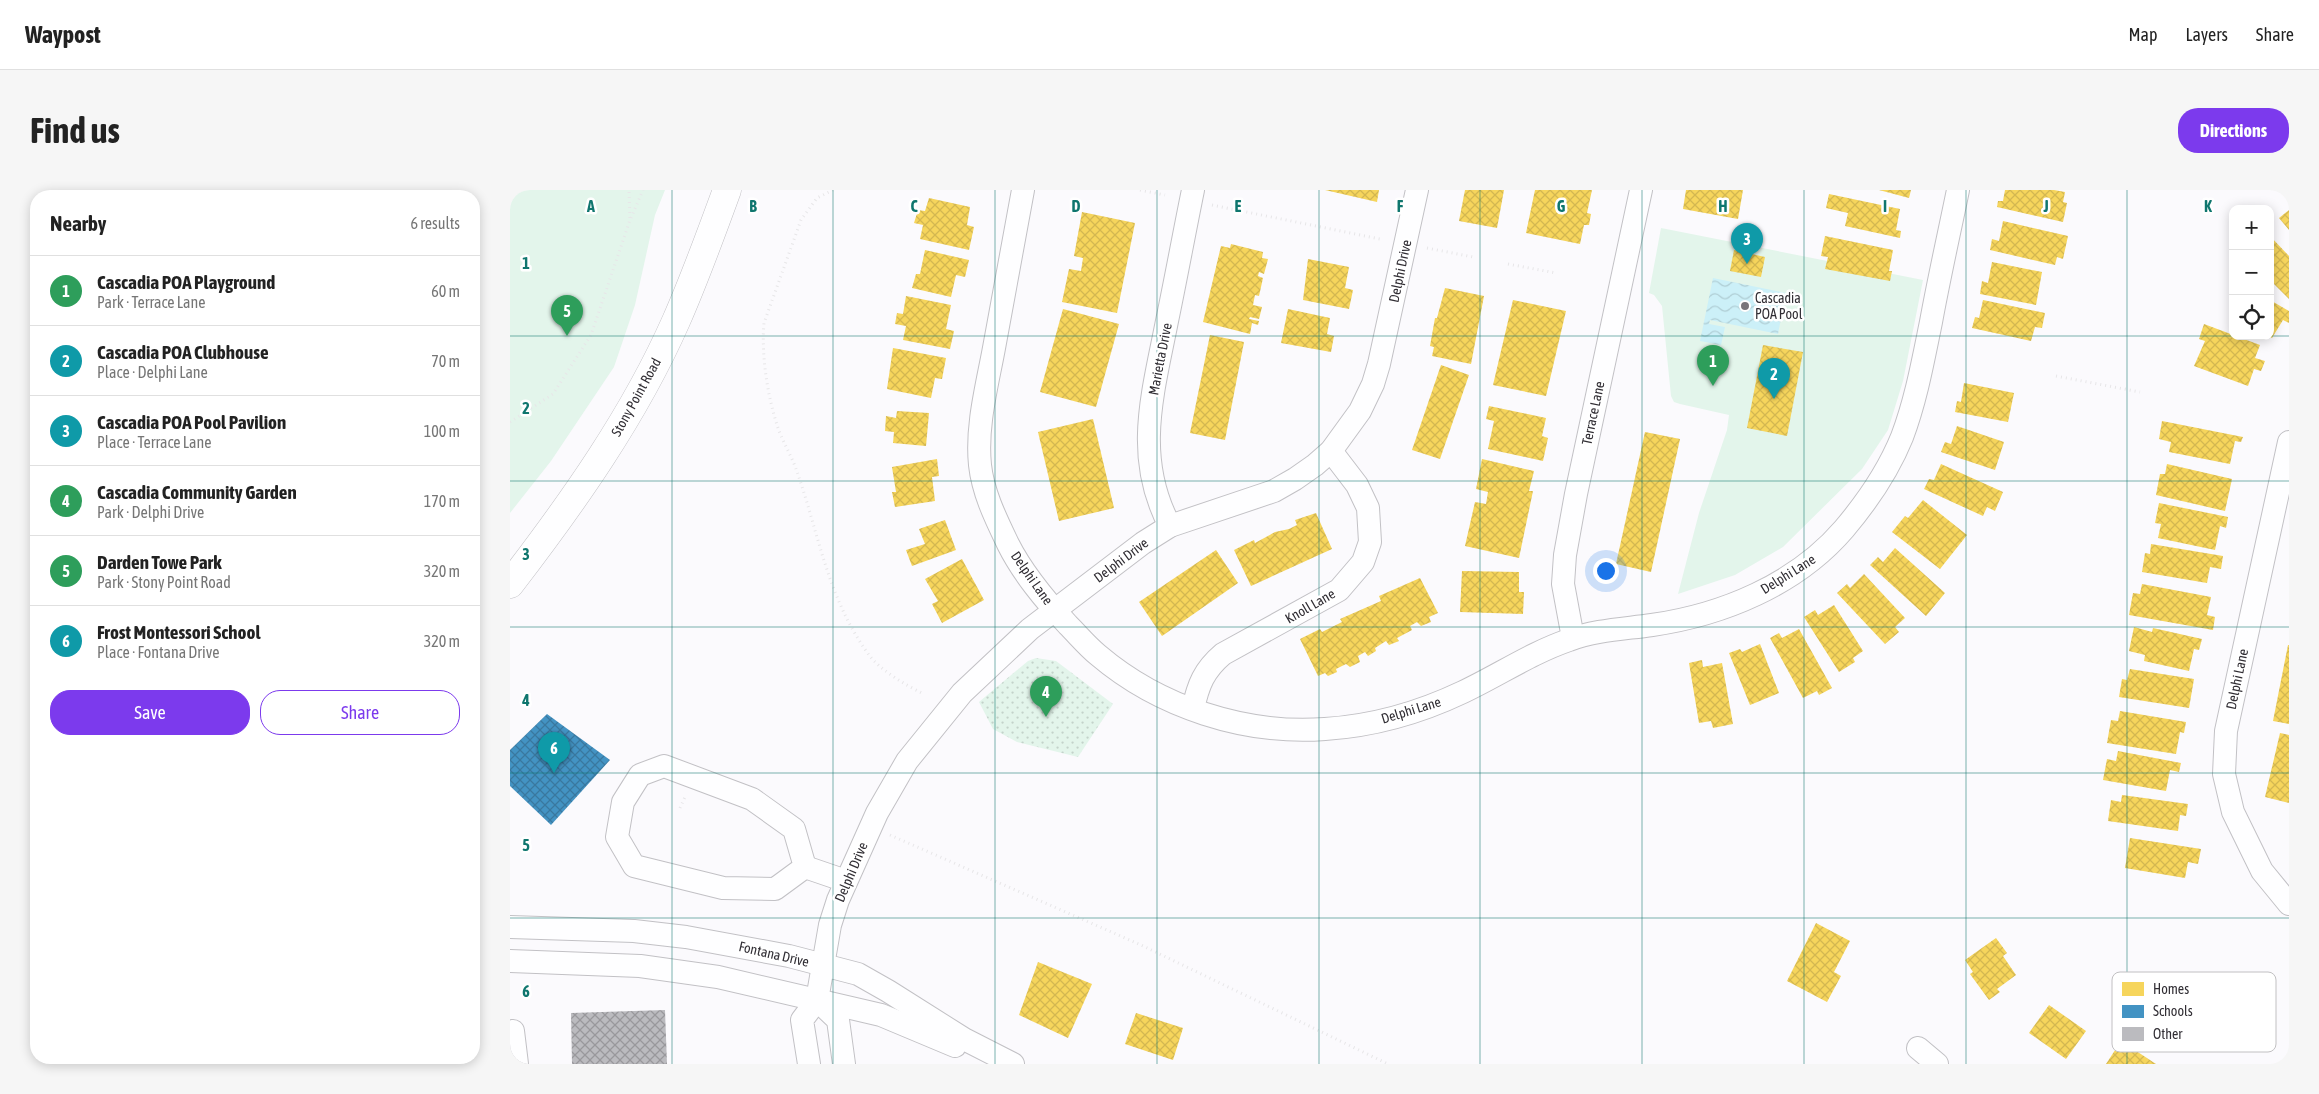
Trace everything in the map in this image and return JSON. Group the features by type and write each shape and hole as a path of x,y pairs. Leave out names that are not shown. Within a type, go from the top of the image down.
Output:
{"main road":[{"name":"Stony Point Road","path":"510,584 589,476 627,415 676,322 727,190"}],"street":[{"name":"Delphi Lane","path":"1023,190 981,418 980,465 989,503 1014,554 1033,584 1055,611 1105,660 1136,682 1193,709 1228,721 1273,729 1326,729 1372,721 1421,709 1464,692 1542,650 1573,638 1608,630 1696,617 1731,606 1795,572 1822,552 1845,528 1887,467 1901,439 1921,371 1958,190"},
{"name":"Marietta Drive","path":"1170,526 1158,504 1152,483 1148,423 1193,190"},
{"name":"Delphi Drive","path":"817,1000 830,925 846,881 892,785 907,761 944,714 1006,650 1143,543 1170,526 1274,490 1295,479 1331,450 1360,411 1379,364 1417,190"},
{"name":"Terrace Lane","path":"1573,638 1563,584 1565,554 1641,190"},
{"name":"Delphi Lane","path":"2289,442 2226,731 2224,774 2233,812 2245,839 2262,871 2289,904"},
{"name":"Knoll Lane","path":"1193,709 1199,684 1212,664 1223,654 1339,590 1363,562 1368,552 1370,532 1364,496 1331,450"},
{"path":"664,766 752,799 794,829 805,867 775,889 723,888 634,866 617,837 623,802 640,775 664,766"},
{"path":"805,867 846,881"},
{"name":"Fontana Drive","path":"510,927 634,931 686,937 741,946 858,974 964,1039 1013,1064"},
{"path":"510,961 640,966 718,977 881,1015 998,1064"},
{"path":"810,1064 802,1020 817,1000"},
{"path":"817,1000 838,1020 844,1064"},
{"path":"513,1031 517,1064"},
{"path":"1918,1048 1936,1064"}],"path":[{"path":"629,190 630,220"},
{"path":"510,422 553,394 591,335 630,220 644,190"},
{"path":"833,190 816,198 801,220 764,323 763,339 771,398 780,431 795,466 824,564 846,620 870,657 905,684 924,694"},
{"path":"1140,190 1165,195"},
{"path":"1211,205 1380,239"},
{"path":"1426,248 1473,257"},
{"path":"1508,264 1556,273"},
{"path":"2056,376 2140,392"},
{"path":"871,827 1142,945 1388,1064"}],"green space":[{"path":"510,190 665,190 655,215 635,305 614,367 551,461 510,513"},
{"path":"1661,228 1923,280 1903,381 1888,430 1862,469 1783,547 1735,575 1678,594 1699,513 1727,430 1729,415 1680,404 1674,402 1671,396 1662,306 1654,295 1649,293"},
{"path":"1036,658 1056,661 1113,704 1078,757 1017,742 993,729 979,702 1028,661"}],"water":[{"name":"Cascadia POA Pool","path":"1713,278 1786,293 1778,334 1710,320 1709,324 1725,327 1721,345 1700,341"}],"building: Homes":[{"path":"1325,190 1379,190 1377,202"},
{"path":"1465,190 1504,190 1497,228 1459,221"},
{"path":"1535,190 1592,190 1587,213 1591,214 1589,225 1584,225 1580,244 1526,233"},
{"path":"1686,190 1743,190 1738,219 1683,209"},
{"path":"1879,190 1911,190 1909,198"},
{"path":"2005,190 2054,190 2065,192 2063,202 2067,203 2063,222 1997,207 1998,201 2003,201"},
{"path":"1829,194 1900,209 1896,230 1901,231 1900,238 1845,226 1848,213 1826,208"},
{"path":"929,198 970,207 967,225 974,227 969,250 920,239 923,225 914,223 918,210 925,211"},
{"path":"2289,210 2289,230 2279,218"},
{"path":"1082,212 1135,223 1117,313 1062,302 1069,269 1081,271 1083,258 1074,256"},
{"path":"2003,221 2068,236 2063,259 2057,257 2055,265 1990,250 1992,239 1999,241"},
{"path":"1825,236 1893,250 1889,271 1892,271 1890,281 1825,269 1828,257 1821,256"},
{"path":"2274,240 2289,256 2289,299 2274,284"},
{"path":"1231,244 1263,252 1262,258 1268,259 1264,274 1259,272 1258,276 1263,278 1259,296 1255,295 1253,305 1262,307 1259,319 1250,317 1249,319 1259,321 1258,325 1252,323 1250,334 1203,322 1221,246 1230,248"},
{"path":"925,250 969,260 965,277 956,275 951,297 912,288 916,274 920,274"},
{"path":"1734,250 1765,257 1761,277 1730,271"},
{"path":"1308,259 1349,267 1345,288 1353,290 1349,309 1303,300"},
{"path":"1992,262 2042,272 2036,305 1980,294 1982,281 1988,283"},
{"path":"1445,288 1484,296 1471,364 1432,356 1434,347 1430,346 1435,318 1437,318"},
{"path":"906,296 951,305 946,329 954,331 950,349 903,340 906,326 895,324 897,313 903,314"},
{"path":"1513,300 1566,311 1546,396 1493,385"},
{"path":"1983,300 2045,313 2042,328 2035,327 2031,341 1972,328 1975,317 1979,318"},
{"path":"2274,302 2289,311 2289,323 2283,320 2274,335"},
{"path":"1063,309 1119,324 1096,407 1040,392"},
{"path":"1288,309 1330,318 1327,334 1334,336 1331,352 1281,343"},
{"path":"2204,324 2229,333 2229,340 2247,340 2260,345 2255,358 2265,361 2261,371 2254,369 2248,386 2194,366 2205,341 2199,339"},
{"path":"1210,335 1244,342 1225,440 1190,433"},
{"path":"1763,345 1803,352 1787,436 1747,428"},
{"path":"893,348 946,358 942,379 935,378 931,398 887,389"},
{"path":"1441,365 1469,375 1440,459 1412,450"},
{"path":"1964,383 2014,393 2008,422 1955,412 1957,401 1961,402"},
{"path":"1489,406 1546,418 1542,436 1548,438 1543,461 1488,449 1494,421 1486,419"},
{"path":"897,411 929,413 926,446 893,443 894,432 885,431 886,416 896,418"},
{"path":"1093,419 1114,508 1059,521 1038,432"},
{"path":"2162,421 2243,437 2241,442 2235,441 2230,464 2169,452 2171,442 2159,439"},
{"path":"1957,426 2004,442 1995,470 1941,452 1945,442 1951,444"},
{"path":"1645,432 1680,439 1651,572 1616,564"},
{"path":"937,459 939,476 932,477 935,501 895,507 892,492 896,492 892,467"},
{"path":"1482,459 1534,471 1529,491 1533,491 1519,558 1465,546 1475,502 1486,504 1488,492 1476,489"},
{"path":"1941,464 2003,492 1995,511 1987,507 1983,516 1924,489 1929,479 1934,480"},
{"path":"2167,464 2232,479 2225,511 2156,495 2160,474 2165,474"},
{"path":"1923,500 1967,535 1940,569 1892,532 1905,516 1908,518"},
{"path":"2159,503 2228,517 2226,528 2220,526 2215,550 2158,538 2161,524 2155,523"},
{"path":"1316,513 1332,549 1251,586 1234,550 1254,540 1255,543 1275,532 1289,529 1297,525 1295,520"},
{"path":"945,520 956,550 912,566 906,550 925,544 919,529"},
{"path":"2151,544 2223,556 2221,569 2210,567 2207,583 2142,572 2145,553 2150,554"},
{"path":"1895,548 1945,593 1926,616 1870,565 1878,557 1883,562"},
{"path":"1216,550 1238,583 1162,636 1139,602"},
{"path":"962,559 984,600 942,623 932,604 938,601 925,579"},
{"path":"1462,571 1519,572 1519,592 1524,592 1523,614 1460,612"},
{"path":"1864,574 1905,618 1895,627 1899,632 1885,644 1837,593 1847,584 1850,588"},
{"path":"1420,578 1438,613 1429,617 1431,622 1421,626 1417,622 1410,626 1412,630 1397,638 1399,641 1389,645 1386,641 1375,648 1376,651 1368,656 1365,652 1358,656 1360,662 1350,667 1346,664 1336,669 1337,672 1328,676 1325,673 1318,676 1300,639 1320,629 1322,632 1342,622 1340,619 1381,601 1379,596"},
{"path":"2142,584 2211,597 2207,615 2215,617 2213,630 2129,615 2133,593 2140,594"},
{"path":"1834,605 1863,651 1853,658 1855,662 1839,672 1804,617 1815,610 1818,615"},
{"path":"2134,627 2152,632 2153,628 2202,639 2199,650 2194,649 2189,671 2144,661 2145,655 2129,651"},
{"path":"1799,629 1832,688 1819,695 1817,691 1803,698 1770,638 1779,633 1782,638"},
{"path":"1760,644 1779,693 1750,705 1729,653 1740,649 1742,652"},
{"path":"2289,645 2289,724 2273,721"},
{"path":"1702,660 1703,667 1722,663 1733,724 1713,728 1711,721 1699,723 1689,663"},
{"path":"2130,669 2194,679 2189,708 2119,697 2122,679 2127,680"},
{"path":"2120,711 2186,722 2184,733 2180,732 2176,754 2107,743 2111,720 2118,721"},
{"path":"2280,733 2289,735 2289,803 2265,797"},
{"path":"2118,751 2181,763 2179,772 2170,770 2166,791 2103,780 2107,759 2116,761"},
{"path":"2122,795 2188,804 2186,816 2180,815 2178,831 2108,821 2111,800 2121,802"},
{"path":"2130,838 2201,849 2198,864 2188,862 2185,878 2125,868"},
{"path":"1816,923 1850,941 1834,972 1841,976 1827,1002 1787,981"},
{"path":"1996,938 2007,953 2003,956 2016,975 1997,989 2000,992 1989,1000 1970,974 1973,972 1965,960"},
{"path":"1038,962 1092,984 1068,1038 1019,1015"},
{"path":"2049,1005 2086,1031 2066,1059 2029,1033"},
{"path":"1136,1013 1183,1028 1173,1060 1125,1044"},
{"path":"2114,1052 2138,1052 2156,1064 2106,1064"}],"building: Schools":[{"path":"547,714 610,760 551,825 510,786 510,750"}],"building: Other":[{"path":"665,1010 667,1064 572,1064 571,1013"}],"place":[{"name":"Cascadia POA Pool Pavilion","path":"1747,264"},
{"name":"Cascadia POA Pool","path":"1745,306"},
{"name":"Darden Towe Park","path":"567,336"},
{"name":"Cascadia POA Playground","path":"1713,386"},
{"name":"Cascadia POA Clubhouse","path":"1774,399"},
{"name":"Cascadia Community Garden","path":"1046,717"},
{"name":"Frost Montessori School","path":"554,773"}]}
